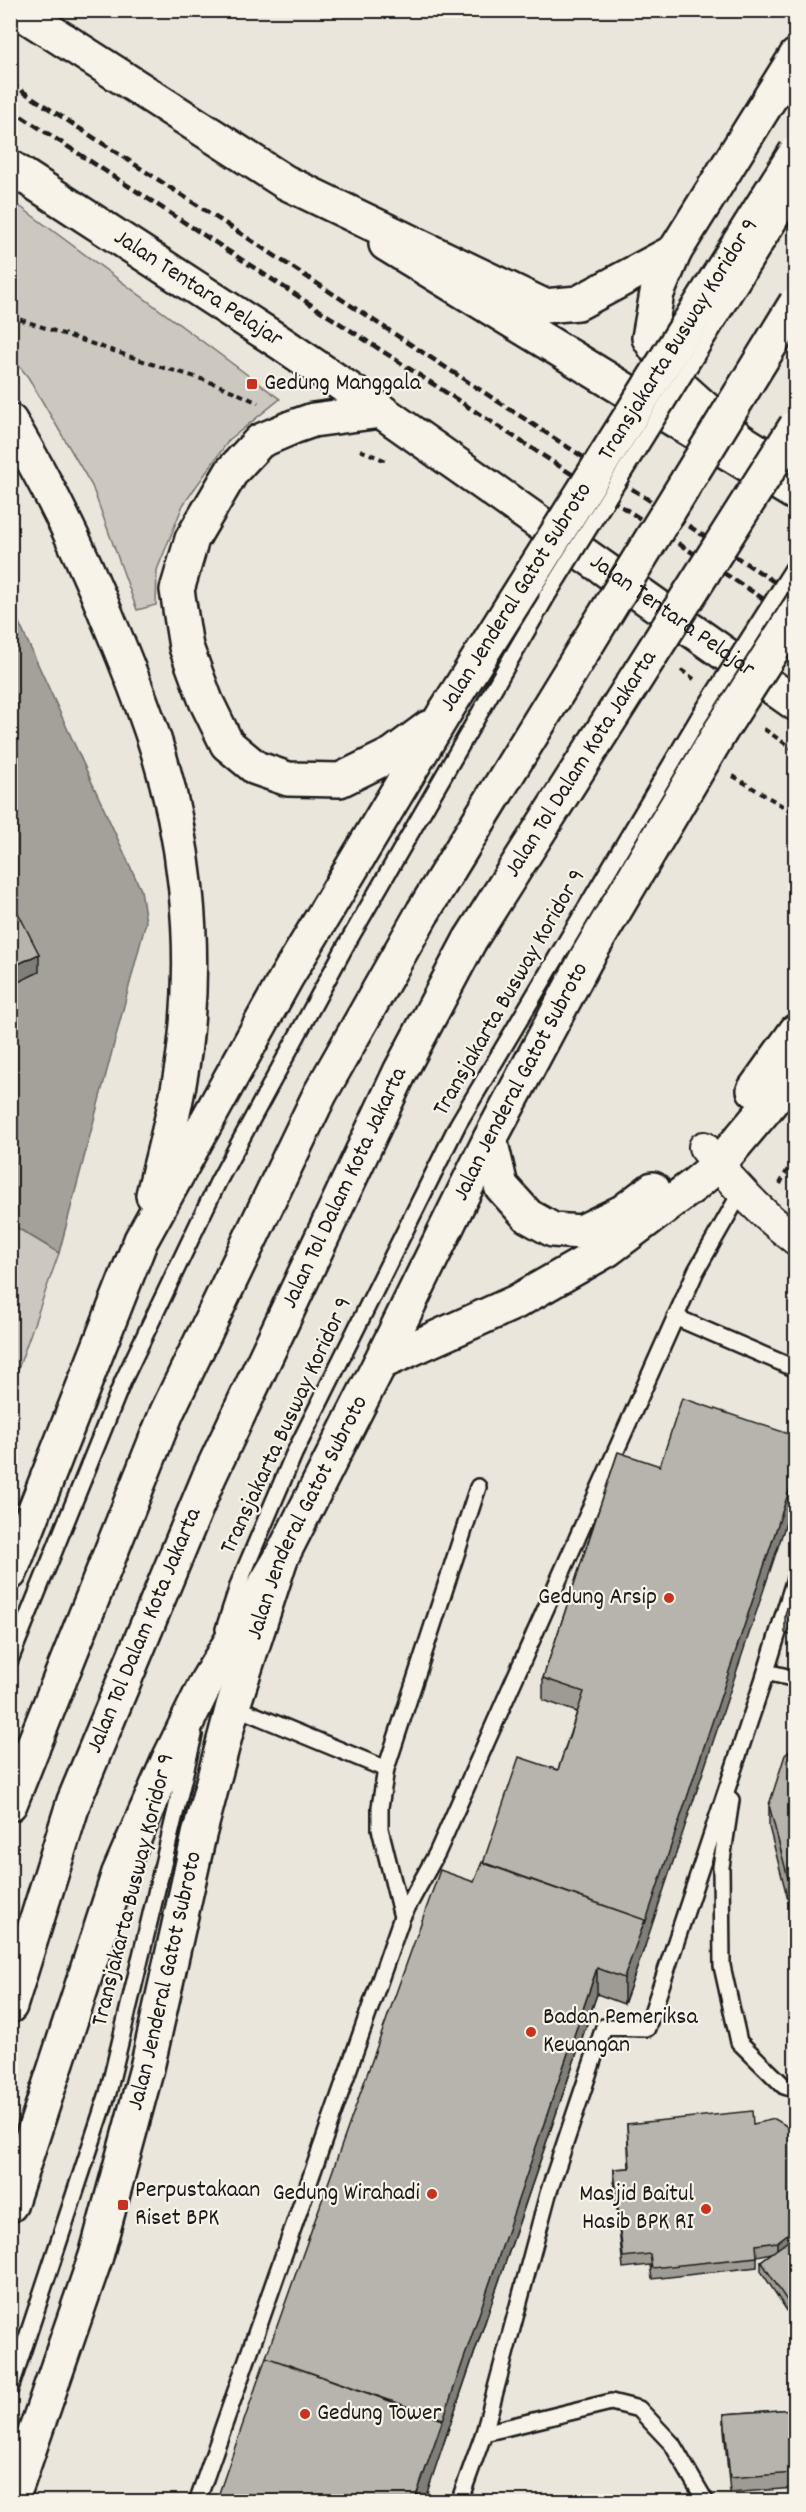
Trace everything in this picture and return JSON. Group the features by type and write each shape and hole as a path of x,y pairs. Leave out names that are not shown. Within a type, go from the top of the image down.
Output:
{"main road":[{"path":"17,10 285,182 795,494"},
{"path":"795,56 675,251 657,293 649,338 680,386 740,440 795,475"},
{"name":"Jalan Jenderal Gatot Subroto","path":"10,1573 141,1240 286,978 443,716 795,152"},
{"name":"Jalan Tentara Pelajar","path":"10,167 281,343 381,411 795,704"},
{"path":"285,182 544,306 578,303 675,251"},
{"path":"10,1804 166,1412 320,1094 423,912 795,303"},
{"path":"381,411 313,420 293,427 260,441 232,471 192,539 177,590 186,647 206,701 227,744 256,768 288,779 340,780 393,754 443,716"},
{"path":"10,421 63,514 122,651 154,740 183,862 188,918 186,1034 179,1090 141,1240"},
{"name":"Jalan Tol Dalam Kota Jakarta","path":"10,2006 74,1801 208,1477 400,1072 470,940 795,426"},
{"name":"Jalan Jenderal Gatot Subroto","path":"11,2502 96,2256 147,2068 199,1835 233,1706 280,1558 380,1363 490,1139 586,959 708,736 795,613"},
{"path":"380,1363 516,1302 560,1278 607,1250 694,1185 795,1031"},
{"path":"490,1139 501,1186 528,1216 553,1230 580,1232 624,1211 677,1171 711,1156 795,1071"},
{"path":"10,2205 119,1874 168,1761 207,1681 280,1558"}],"street":[{"path":"711,1156 741,1192 795,1240"}],"lane":[{"name":"Transjakarta Busway Koridor 9","path":"10,1660 123,1382 218,1182 345,947 547,596 795,195"},
{"name":"Transjakarta Busway Koridor 9","path":"10,2389 108,2093 207,1681 239,1583 294,1454 458,1124 708,736 795,564"},
{"path":"197,2502 402,1917 451,1821 701,1261 741,1192"},
{"path":"675,1317 795,1369"},
{"path":"402,1917 380,1830 380,1807 386,1769 478,1487"},
{"path":"795,1575 733,1787 721,1867 722,1966 739,2042 784,2086 795,2090"},
{"path":"766,1672 795,1679"},
{"path":"459,2502 484,2433 548,2194 604,2027 647,2028 766,1672"},
{"path":"233,1706 386,1769"},
{"path":"484,2433 611,2402 639,2409 672,2444 706,2502"}],"path":[{"path":"10,316 190,374 264,406"},
{"path":"708,736 795,814"}],"shaded area":[{"path":"14,202 280,399 229,440 183,505 157,570 156,605 137,610 92,486 28,377 11,356 10,204"},
{"path":"10,603 141,890 146,922 59,1253 11,1224"},
{"path":"11,1224 59,1253 11,1389"}],"building":[{"path":"10,897 39,954 10,968"},
{"name":"Gedung Arsip","path":"682,1398 795,1436 795,1473 645,1924 645,1920 483,1863 519,1757 558,1770 584,1692 543,1678 618,1452 660,1466"},
{"path":"795,1583 795,1619 785,1615"},
{"path":"795,1739 795,1905 769,1805 785,1755 792,1749"},
{"name":"Gedung Wirahadi","path":"482,1862 645,1920 624,1978 597,1968 443,2420 266,2357 440,1870 474,1882"},
{"name":"Masjid Baitul Hasib BPK RI","path":"752,2111 753,2124 775,2119 795,2131 795,2228 777,2242 756,2245 757,2257 652,2268 650,2254 623,2257 614,2169 630,2168 627,2124"},
{"path":"795,2236 795,2313 761,2261"},
{"name":"Gedung Tower","path":"266,2357 443,2419 414,2502 216,2502"},
{"path":"795,2409 795,2473 730,2478 724,2414"}],"railway":[{"path":"10,83 796,596"},
{"path":"10,109 796,620"}],"place":[{"name":"Gedung Manggala","path":"252,384"},
{"name":"Gedung Arsip","path":"669,1598"},
{"name":"Badan Pemeriksa Keuangan","path":"531,2032"},
{"name":"Gedung Wirahadi","path":"432,2194"},
{"name":"Perpustakaan Riset BPK","path":"123,2205"},
{"name":"Masjid Baitul Hasib BPK RI","path":"706,2209"},
{"name":"Gedung Tower","path":"305,2414"}]}
